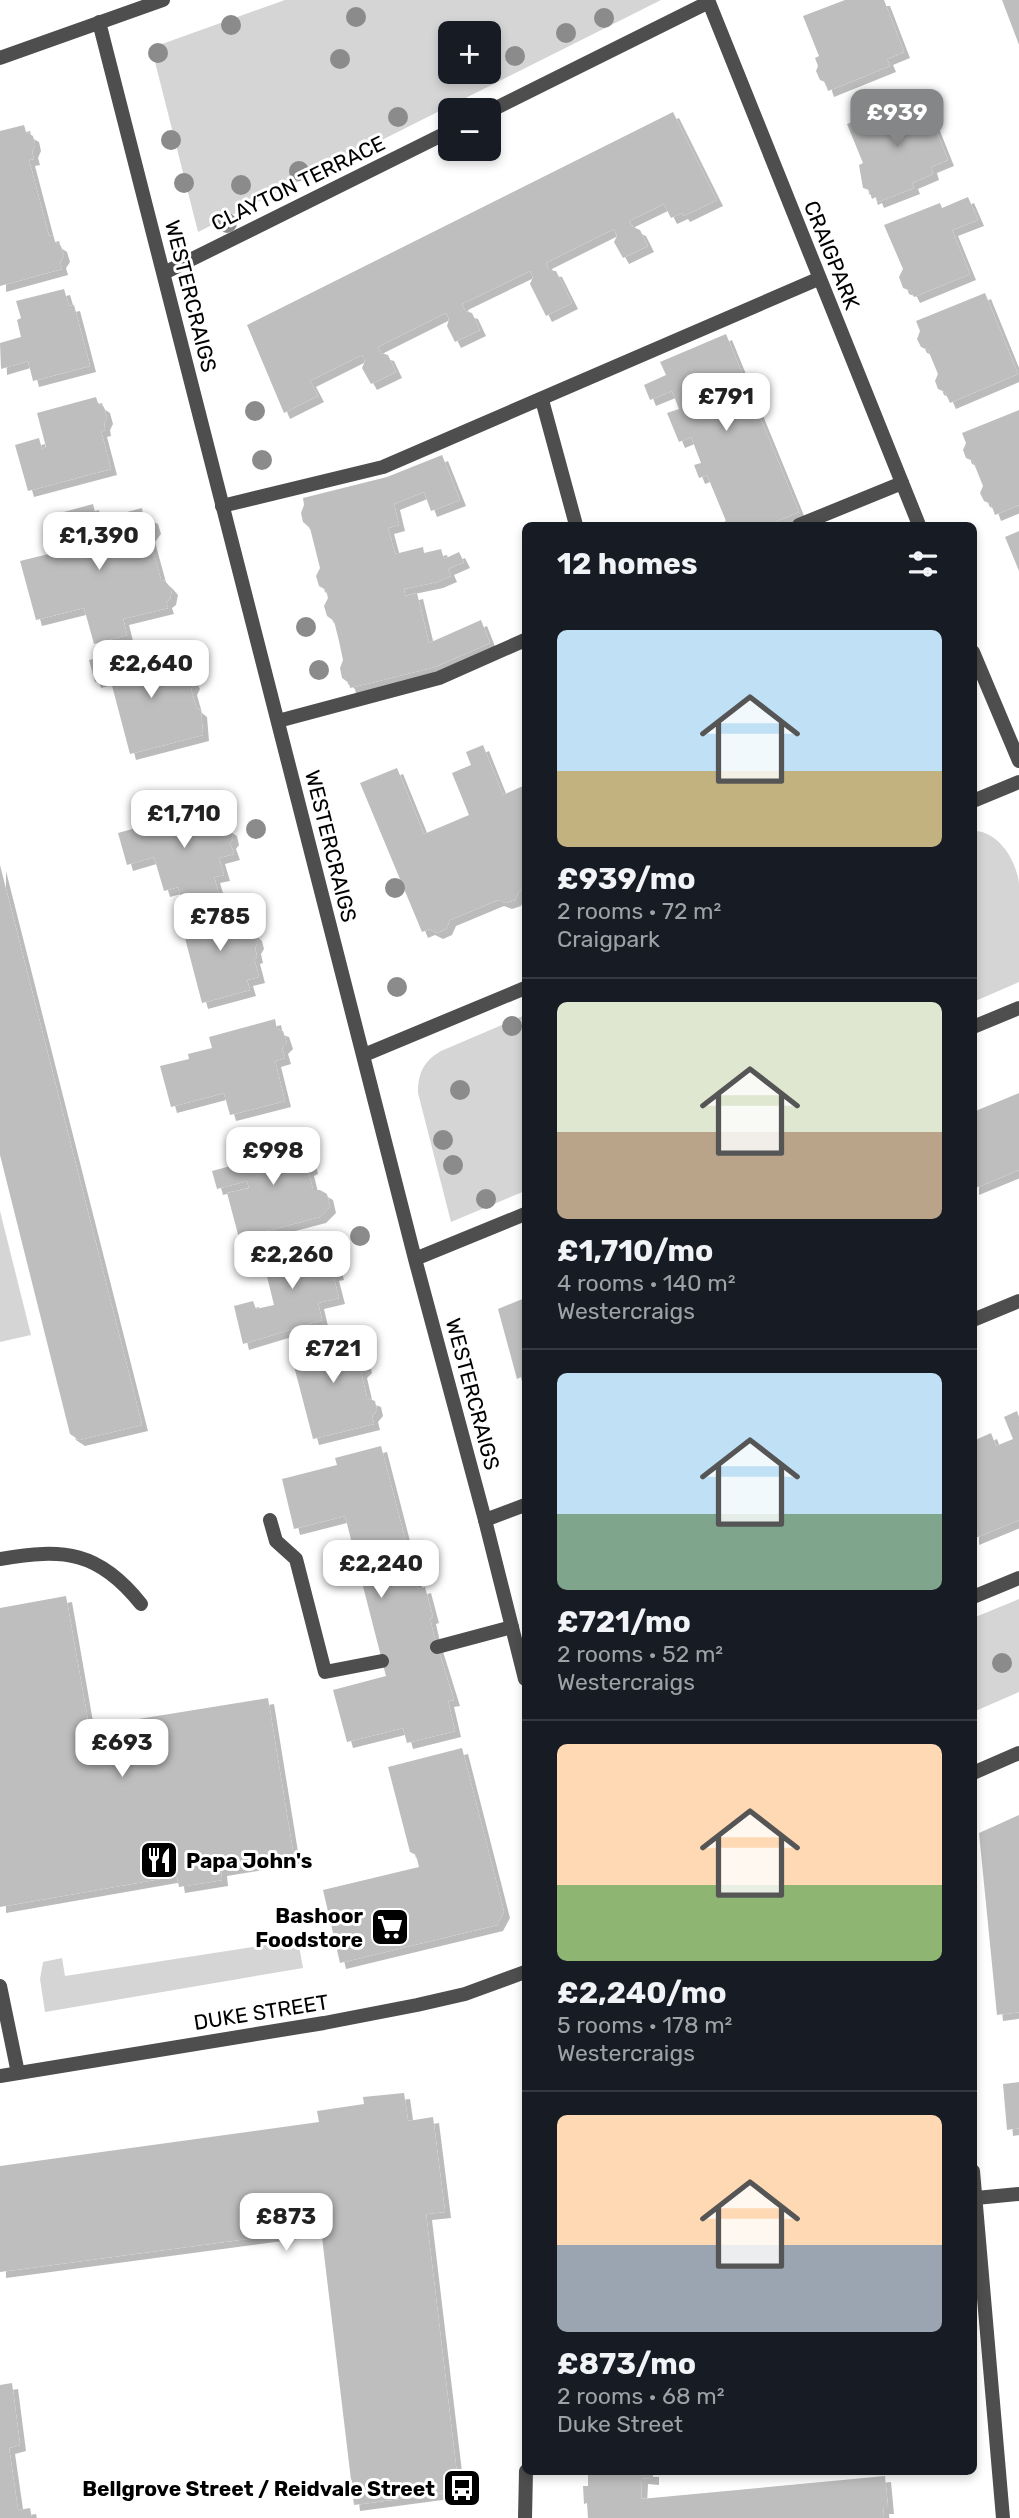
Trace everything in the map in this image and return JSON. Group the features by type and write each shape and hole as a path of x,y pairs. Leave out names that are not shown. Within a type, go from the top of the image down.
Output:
{"street":[{"path":"0,58 163,0"},
{"path":"501,105 708,1"},
{"name":"CRAIGPARK","path":"708,1 918,522"},
{"name":"WESTERCRAIGS","path":"99,22 522,1667"},
{"name":"CLAYTON TERRACE","path":"164,273 438,137"},
{"path":"222,506 383,467 818,279"},
{"path":"542,400 575,522"},
{"path":"806,522 902,483"},
{"path":"278,721 439,678 522,641"},
{"path":"977,661 1019,761"},
{"path":"977,799 1019,782"},
{"path":"364,1055 522,989"},
{"path":"977,1025 1019,1008"},
{"path":"415,1259 522,1215"},
{"path":"977,1318 1019,1301"},
{"path":"485,1520 522,1506"},
{"path":"270,1520 276,1541 296,1559 325,1672 382,1661"},
{"path":"0,1559 48,1552 78,1557 109,1569 124,1581 142,1604"},
{"path":"977,1595 1019,1578"},
{"path":"437,1647 512,1627"},
{"path":"977,1771 1019,1753"},
{"name":"DUKE STREET","path":"0,2076 324,2023 417,2005 465,1994 522,1973"},
{"path":"0,1986 18,2073"},
{"path":"977,2198 1019,2194"},
{"path":"977,2221 1003,2518"},
{"path":"524,2518 526,2475"}],"shaded area":[{"path":"285,0 661,0 501,80 501,21 438,21 438,84 493,84 465,98 438,98 438,112 198,232 154,58 162,44"},
{"path":"977,831 990,836 1005,848 1017,875 1019,982 977,1000"},
{"path":"522,1016 522,1192 451,1222 418,1093 419,1079 426,1063 441,1051"},
{"path":"0,1211 31,1335 0,1342"},
{"path":"1019,1599 1019,1692 977,1710 977,1616"},
{"path":"298,1940 303,1968 45,2012 40,1979 43,1962 62,1958 65,1976"}],"building":[{"path":"845,0 884,0 904,52 887,59 890,66 828,91 816,71 818,66 815,58 819,56 803,16"},
{"path":"1002,0 1019,0 1019,45"},
{"path":"924,100 948,160 931,167 933,174 912,183 914,188 878,202 876,197 872,199 869,190 863,188 859,165 863,163 847,124 905,101 907,107"},
{"path":"673,112 717,200 684,216 682,213 671,218 664,204 629,221 633,227 640,230 648,246 623,258 614,242 617,236 614,229 546,263 549,270 556,271 572,303 546,316 530,284 533,277 530,271 462,304 465,311 472,313 480,330 455,342 447,326 449,319 446,313 378,347 381,353 388,355 396,372 371,384 362,368 365,361 362,355 310,381 318,396 284,413 247,325"},
{"path":"24,125 26,132 33,136 34,159 29,160 49,236 53,235 64,256 60,262 62,269 0,286 0,131"},
{"path":"968,197 978,220 952,230 970,274 914,297 911,291 903,288 899,277 903,269 884,225 940,203 942,208"},
{"path":"64,289 69,306 74,305 90,366 33,381 28,361 1,369 0,343 21,337 17,320 21,318 16,301"},
{"path":"985,293 1018,374 950,403 945,392 938,389 935,381 938,374 928,350 921,347 917,339 920,331 916,321"},
{"path":"726,334 799,512 774,522 724,522 726,521 707,475 699,478 694,465 701,463 691,437 679,442 667,413 679,409 672,391 650,400 644,385 666,375 660,362"},
{"path":"96,397 98,403 104,407 107,418 105,430 101,431 111,469 28,491 15,445 39,438 42,449 46,447 37,413"},
{"path":"1019,410 1019,505 995,515 991,504 984,501 980,493 983,486 973,461 966,458 963,450 966,443 962,433"},
{"path":"442,455 460,500 431,511 424,492 394,504 399,525 388,528 395,554 423,547 424,553 441,549 444,559 459,552 464,562 448,569 451,576 404,589 405,596 417,593 429,643 481,620 490,643 435,667 350,688 349,683 342,678 340,668 343,660 334,621 327,616 324,606 328,598 326,590 319,586 316,576 320,568 310,528 303,522 303,498 387,477"},
{"path":"93,504 97,520 142,508 143,514 152,518 155,528 149,536 161,580 172,589 170,599 166,602 168,608 123,619 127,635 94,644 84,608 36,620 20,561 69,549 60,513"},
{"path":"1019,531 1019,571 1005,537"},
{"path":"137,648 144,672 184,662 194,683 191,689 196,707 201,711 203,735 130,754 110,678 95,682 89,660"},
{"path":"483,745 503,795 522,786 522,890 515,900 506,903 498,900 450,920 446,929 437,933 429,929 422,932 360,783 397,768 424,834 469,815 452,773 471,765 466,752"},
{"path":"212,800 217,818 223,816 226,827 231,830 233,839 230,843 234,854 219,858 224,875 214,877 219,894 183,904 178,887 164,891 154,857 127,865 118,833 182,815 180,808"},
{"path":"0,865 142,1425 79,1440 70,1434 0,1155"},
{"path":"232,906 237,926 248,923 256,935 257,957 254,958 259,977 247,980 250,990 202,1003 180,919"},
{"path":"275,1019 277,1029 283,1031 287,1043 282,1048 285,1058 275,1061 285,1101 230,1115 224,1093 171,1107 160,1066 189,1059 188,1054 212,1048 209,1037"},
{"path":"1019,1093 1019,1170 977,1187 977,1110"},
{"path":"303,1133 306,1144 311,1147 313,1153 309,1157 312,1168 308,1170 313,1190 327,1194 330,1207 320,1217 239,1238 227,1193 249,1188 247,1181 217,1189 212,1171 242,1163 239,1150"},
{"path":"329,1239 331,1250 337,1252 339,1259 335,1263 338,1274 333,1275 339,1298 318,1303 322,1320 243,1344 234,1306 253,1301 256,1309 274,1305 262,1256"},
{"path":"522,1299 522,1376 517,1379 498,1309"},
{"path":"350,1330 356,1354 363,1357 366,1367 361,1372 367,1398 375,1401 377,1410 372,1416 374,1424 313,1439 289,1347"},
{"path":"1017,1411 1019,1417 1019,1520 977,1537 977,1439 991,1433 996,1446 1013,1439 1004,1417"},
{"path":"381,1446 418,1589 425,1587 433,1617 430,1618 434,1636 454,1700 448,1701 455,1731 407,1743 403,1728 347,1742 333,1690 386,1676 345,1516 294,1529 282,1479 337,1465 335,1458"},
{"path":"66,1596 89,1727 268,1698 294,1858 221,1870 222,1880 179,1887 177,1876 0,1907 0,1608"},
{"path":"462,1748 504,1912 497,1925 340,1963 323,1890 419,1867 416,1855 410,1852 388,1767"},
{"path":"1019,1815 1019,2012 997,2015 979,1833"},
{"path":"1019,2082 1019,2128 1007,2130 1003,2084"},
{"path":"404,2093 408,2121 433,2117 445,2212 426,2214 459,2491 354,2505 321,2229 0,2272 0,2166 319,2122 317,2111 364,2104 363,2097"},
{"path":"12,2383 20,2445 9,2448 18,2510 30,2508 32,2518 0,2518 0,2385"},
{"path":"588,2475 653,2475 653,2479 642,2478 641,2499 885,2476 888,2508 883,2508 884,2518 588,2518 583,2486 588,2486"}],"place":[{"name":"Papa John's","path":"159,1860"},
{"name":"Bashoor Foodstore","path":"390,1927"},
{"name":"Bellgrove Street / Reidvale Street","path":"462,2488"}]}
